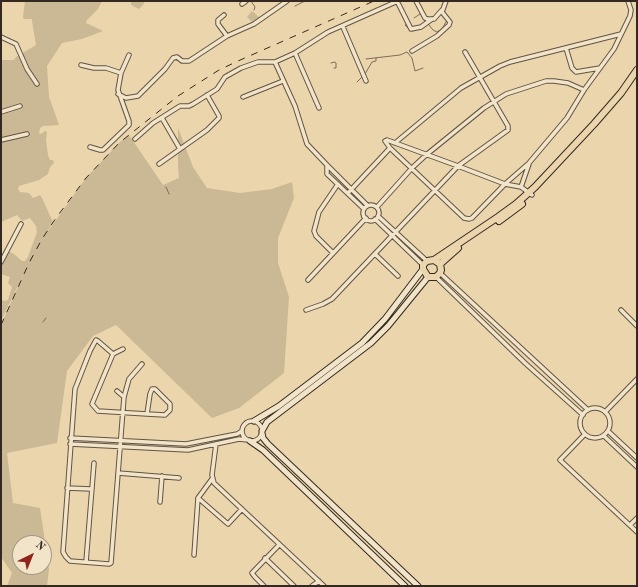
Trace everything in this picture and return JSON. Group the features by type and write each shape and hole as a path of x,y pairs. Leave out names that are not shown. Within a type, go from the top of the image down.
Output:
{"highway":[{"path":"608,112 637,70"},
{"path":"437,262 441,267 438,275 428,277 424,265 437,262 530,194 623,97 637,77"}],"street":[{"path":"242,4 246,1"},
{"path":"118,94 126,98 138,96 165,69 174,57 184,61 189,61 227,36 254,24 287,1"},
{"path":"135,139 148,126 180,106 189,106 207,96 217,89 225,78 241,68 258,62 275,62 295,53 328,32 343,27 398,1 411,29 421,27 432,20 442,10 446,1"},
{"path":"416,1 425,18 432,20"},
{"path":"530,194 521,187 505,184 395,143 385,141 390,148 464,218 472,218 505,184 529,163 567,118 584,90 614,49 630,16 631,10 628,1"},
{"path":"412,50 437,36 449,25 450,22 442,13 442,10"},
{"path":"224,15 218,20 218,24 227,36"},
{"path":"343,27 366,82"},
{"path":"395,143 453,94 479,77 510,62 621,34"},
{"path":"1,37 16,44 27,69 37,84"},
{"path":"566,48 572,68 576,72 600,68"},
{"path":"306,310 323,304 332,298 458,166 508,130 508,126 465,52"},
{"path":"295,53 319,108"},
{"path":"90,147 103,150 128,125 118,94 121,73 129,55"},
{"path":"275,62 295,106 307,144 367,205 377,207"},
{"path":"81,65 94,68 106,68 121,73"},
{"path":"243,96 283,81"},
{"path":"377,207 412,168 426,155 493,102 514,91 546,81 568,82 584,90"},
{"path":"159,164 207,130 219,118 207,96"},
{"path":"1,112 20,106"},
{"path":"162,118 180,149"},
{"path":"1,140 26,134"},
{"path":"348,193 390,148"},
{"path":"521,187 529,163"},
{"path":"327,165 327,174 364,209"},
{"path":"333,253 316,236 314,231 316,218 319,212 338,184"},
{"path":"367,205 363,214 370,220 375,219 378,216 379,211 377,207"},
{"path":"378,216 395,231 424,265"},
{"path":"308,280 366,218"},
{"path":"375,219 424,265"},
{"path":"1,262 21,224"},
{"path":"375,254 398,276"},
{"path":"70,438 186,444 237,434 242,431 246,423 254,421 279,406 362,343 386,319 424,265"},
{"path":"438,275 588,410"},
{"path":"438,275 525,363 583,415"},
{"path":"70,444 188,450 239,439 249,440 259,438 267,422 371,343 388,326 428,277"},
{"path":"621,310 637,326"},
{"path":"113,354 97,340 91,348 75,389 70,438 63,552 70,561 109,564 111,562 124,398 129,379 142,364"},
{"path":"122,350 113,354 92,404 98,410 123,413 162,415 170,410 170,404 155,389 152,389 150,394 147,414"},
{"path":"605,412 637,379"},
{"path":"117,391 124,398"},
{"path":"597,409 605,412 610,423 608,431 604,436 600,438 592,438 585,434 581,427 581,419 583,415 588,410 597,409"},
{"path":"254,421 259,425 263,438 268,444 418,586"},
{"path":"242,431 244,436 262,450 405,586"},
{"path":"608,431 637,458"},
{"path":"585,434 560,460 637,532"},
{"path":"604,436 637,467"},
{"path":"186,444 188,450"},
{"path":"194,555 198,498 212,479 216,444"},
{"path":"86,562 94,463"},
{"path":"118,473 179,478"},
{"path":"160,502 162,476"},
{"path":"212,479 279,545 324,586"},
{"path":"67,488 91,489"},
{"path":"198,498 228,524 242,509"},
{"path":"630,525 637,518"},
{"path":"356,539 362,533"},
{"path":"264,586 254,577 252,572 279,545"},
{"path":"265,558 294,586"},
{"path":"312,586 319,581"}],"shaded area":[{"path":"25,1 102,1 98,9 86,23 103,31 82,39 62,43 47,66 49,97 59,125 43,126 40,128 39,133 41,134 45,131 47,132 46,141 48,155 50,160 53,160 54,163 50,167 48,174 39,180 19,186 18,189 20,192 29,193 33,198 40,195 41,196 53,222 46,234 86,178 119,143 129,135 163,185 179,178 178,128 193,167 207,188 240,193 272,189 292,182 294,198 278,238 278,263 289,297 284,373 239,408 212,418 116,325 93,336 67,371 57,443 7,453 13,503 40,508 44,535 12,535 12,573 1,557 1,325 27,267 1,321 1,300 8,300 12,287 8,283 10,277 1,274 1,261 7,252 10,252 22,261 25,261 28,257 37,232 36,226 30,218 22,221 17,215 1,222 1,60 14,60 16,57 36,45 32,19 24,19"},
{"path":"131,1 145,1 139,9 131,5"},
{"path":"252,11 260,18 252,22 247,17"},
{"path":"12,573 12,575 48,575 47,586 7,586"}],"waterway":[{"path":"251,1 255,7 254,10"},
{"path":"295,6 305,1"},
{"path":"414,18 420,14 423,17"},
{"path":"425,20 433,30 437,32 442,29 447,20"},
{"path":"407,24 405,25 408,28"},
{"path":"411,30 413,31 417,29"},
{"path":"366,59 400,55 407,52 412,58 415,71 423,68"},
{"path":"365,74 372,62 376,61 376,58"},
{"path":"331,63 336,63 336,68 334,68"},
{"path":"357,82 363,76"},
{"path":"166,187 169,194"},
{"path":"43,322 46,318"}],"railway":[{"path":"1,325 29,263 42,239 86,178 119,143 178,96 219,70 374,1"}]}
